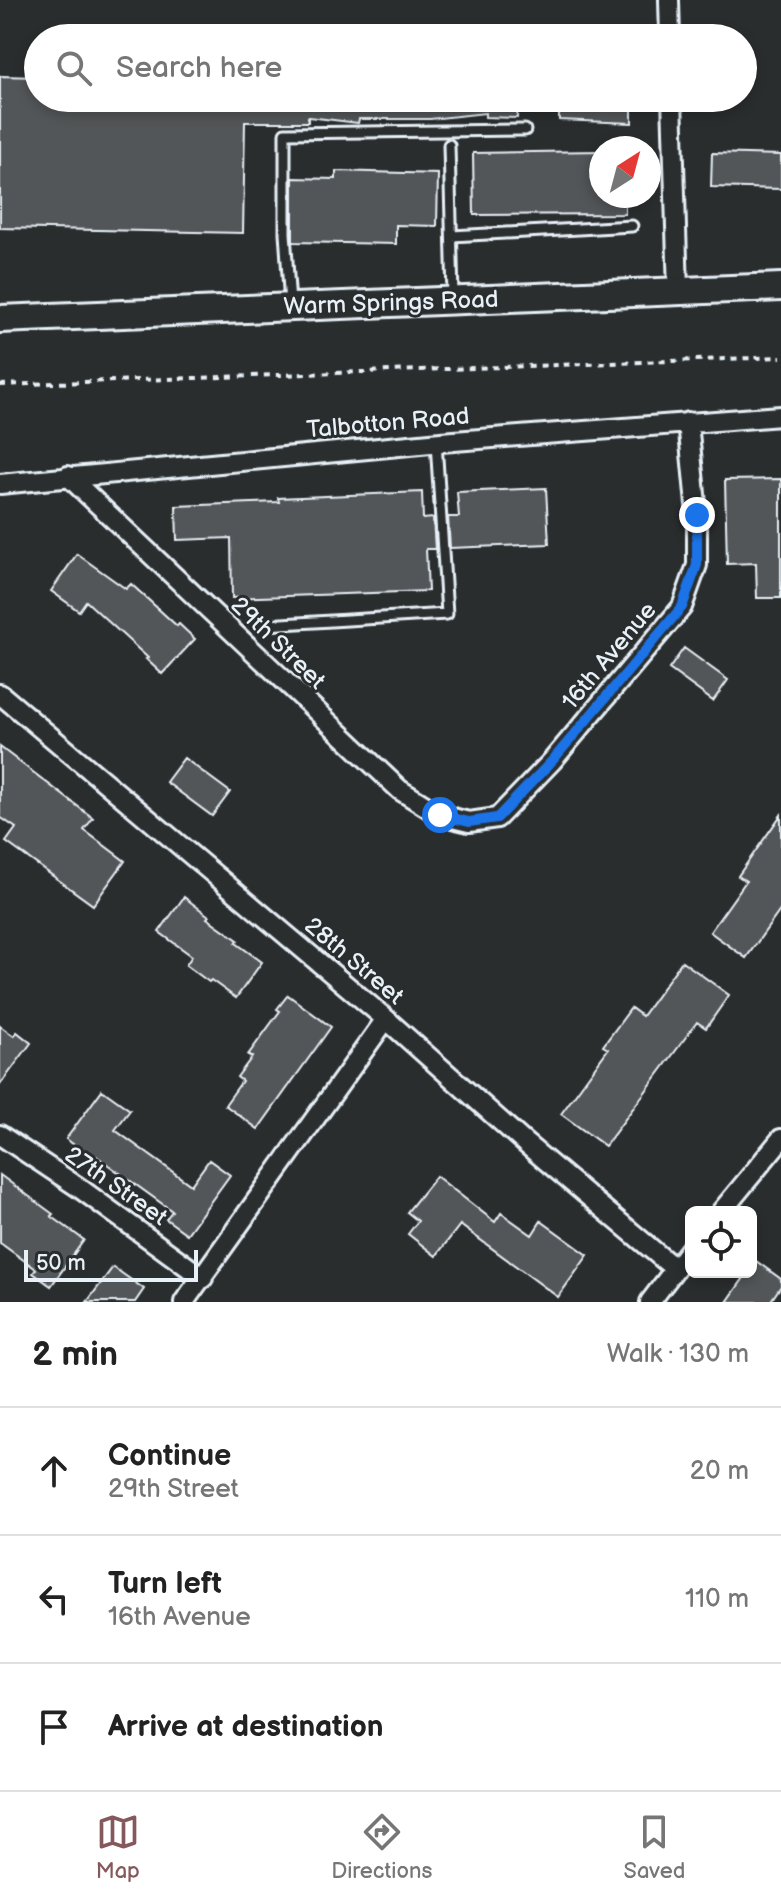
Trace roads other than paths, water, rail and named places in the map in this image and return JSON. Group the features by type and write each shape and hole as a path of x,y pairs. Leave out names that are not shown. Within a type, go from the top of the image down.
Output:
{"main road":[{"name":"Warm Springs Road","path":"0,319 781,287"}],"street":[{"path":"669,0 670,24"},
{"path":"672,112 678,292"},
{"name":"Talbotton Road","path":"0,484 436,442 781,416"},
{"name":"16th Avenue","path":"469,822 497,818 552,761 682,607 697,565 697,515 688,422"},
{"name":"29th Street","path":"68,476 400,790 440,815 469,822"},
{"name":"28th Street","path":"1,698 386,1019 525,1143 674,1268"},
{"path":"184,1302 386,1019"},
{"name":"27th Street","path":"0,1135 78,1187 203,1278"},
{"path":"726,1206 781,1139"},
{"path":"650,1302 685,1255"}],"lane":[{"path":"290,307 285,233 285,133 525,130"},
{"path":"449,145 453,301"},
{"path":"452,236 632,226"},
{"path":"265,625 447,614 436,442"}]}
